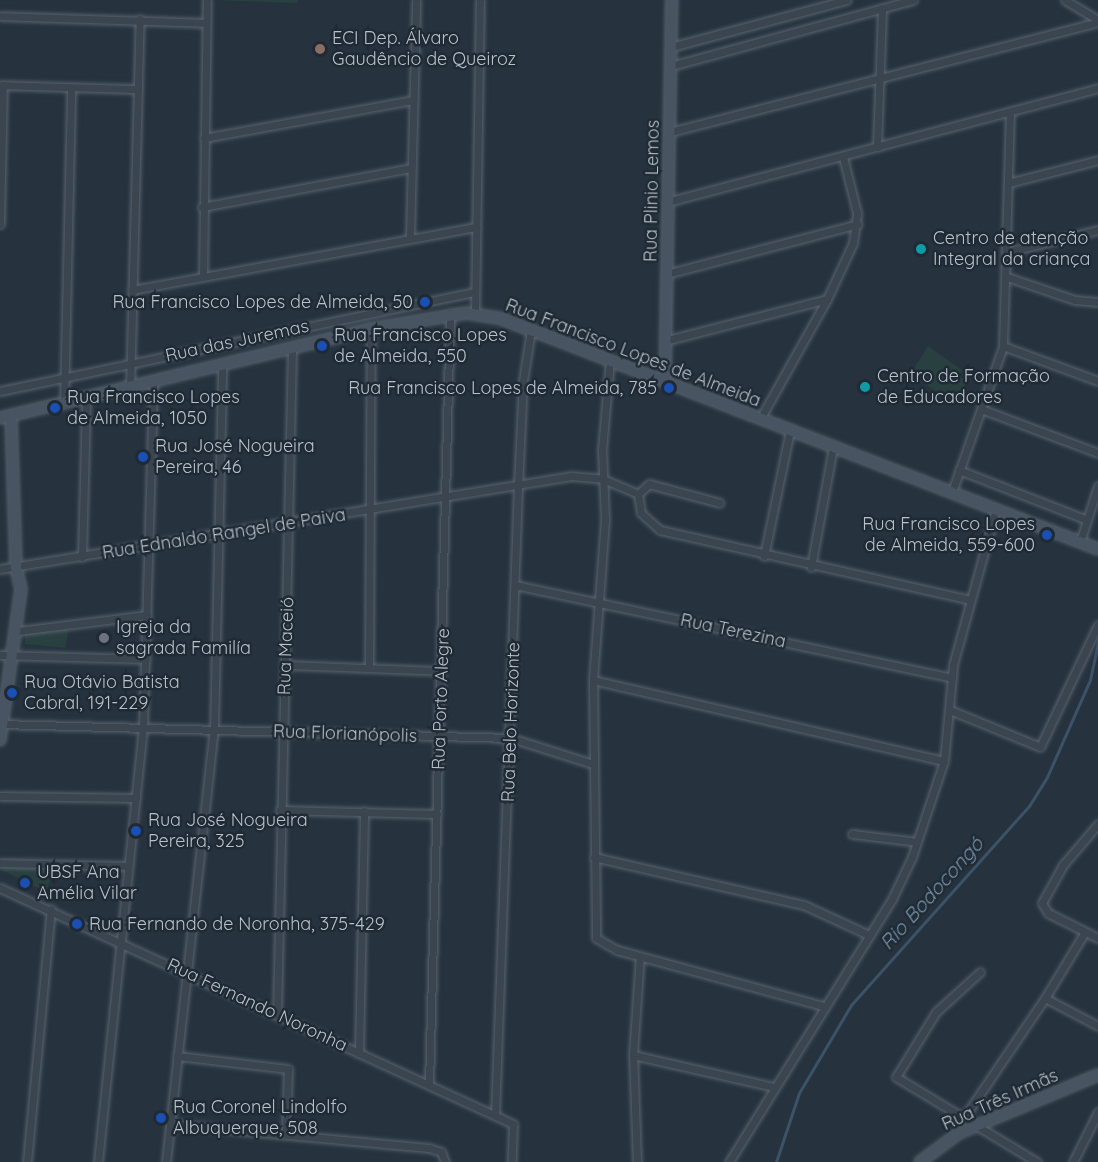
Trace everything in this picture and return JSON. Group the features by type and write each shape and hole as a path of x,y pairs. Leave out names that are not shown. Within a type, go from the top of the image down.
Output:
{"main road":[{"name":"Rua Plinio Lemos","path":"665,382 663,341 672,0"},
{"name":"Rua Francisco Lopes de Almeida","path":"6,417 130,389 371,329 450,313 475,314 531,330 1098,549"},
{"path":"0,740 18,631 21,589 15,567 6,417"},
{"name":"Rua Três Irmãs","path":"920,1162 949,1139 979,1124 1098,1075"}],"street":[{"path":"203,277 202,207 207,0"},
{"path":"410,236 416,0"},
{"path":"475,314 480,0"},
{"path":"671,47 847,0"},
{"path":"671,66 913,0"},
{"path":"1065,0 1098,21"},
{"path":"877,147 882,9"},
{"path":"0,16 206,23"},
{"path":"130,389 140,19"},
{"path":"670,132 1098,21"},
{"path":"0,224 2,85 138,89"},
{"path":"64,404 71,88"},
{"path":"667,202 1010,114 1098,88"},
{"path":"204,138 414,100"},
{"path":"952,492 1003,346 1007,277 1010,114"},
{"path":"760,419 827,299 858,224 843,157"},
{"path":"1008,183 1098,160"},
{"path":"202,207 411,168"},
{"path":"666,273 858,224"},
{"path":"132,290 410,236 476,227"},
{"path":"1007,252 1098,230"},
{"path":"1007,277 1075,300 1098,302"},
{"name":"Rua das Juremas","path":"0,391 64,380 131,363 475,292"},
{"path":"663,341 827,299"},
{"name":"Rua Porto Alegre","path":"429,1085 447,496 450,313"},
{"path":"369,668 372,510 371,329"},
{"name":"Rua Belo Horizonte","path":"495,1116 511,738 518,486 523,381 531,330"},
{"path":"1003,346 1098,381"},
{"name":"Rua Maceió","path":"277,1015 292,349"},
{"path":"610,360 603,479 605,520 596,601 593,680 596,938 617,950 823,1006"},
{"path":"166,1162 214,730 222,365"},
{"path":"98,1162 119,941 143,728 153,382"},
{"path":"82,557 86,399"},
{"path":"981,409 1098,453"},
{"path":"764,556 790,430"},
{"path":"811,567 833,447"},
{"path":"959,470 1087,520"},
{"name":"Rua Ednaldo Rangel de Paiva","path":"0,569 571,476 603,479 638,494"},
{"path":"720,503 649,484 638,494 641,513 660,530 811,567 970,600"},
{"path":"1080,542 1098,486"},
{"path":"729,1162 823,1006 892,899 917,842 944,761 952,678 970,600 996,509"},
{"name":"Rua Terezina","path":"515,585 952,678"},
{"path":"18,631 147,615"},
{"path":"950,710 1040,747 1098,625"},
{"path":"0,655 146,660"},
{"path":"286,665 442,671"},
{"path":"593,680 944,761"},
{"name":"Rua Florianópolis","path":"1,724 511,738 593,764"},
{"path":"0,796 136,798"},
{"path":"280,810 437,814"},
{"path":"359,1053 364,811"},
{"path":"1098,824 1063,866 1044,896 1043,907 1048,913 1098,938"},
{"path":"852,834 917,842"},
{"path":"594,857 804,905 869,935"},
{"path":"0,863 128,866"},
{"name":"Rua Fernando Noronha","path":"0,888 51,909 513,1124 512,1162"},
{"path":"27,1162 51,909"},
{"path":"965,1116 1045,998 1085,932"},
{"path":"637,1162 633,1055 640,956"},
{"path":"980,972 936,1012 901,1065 898,1080 979,1124 1037,1162"},
{"path":"1045,998 1098,1026"},
{"path":"633,1055 774,1087"},
{"path":"177,1056 277,1065 290,1073 286,1134"},
{"path":"1073,1162 1098,1112"},
{"path":"170,1124 429,1148 441,1152 445,1162"}],"green space":[{"path":"214,0 298,0 297,3"},
{"path":"928,346 969,375 957,404 910,375"},
{"path":"69,628 65,648 25,644 25,632"},
{"path":"0,864 55,866 46,892 0,869"}],"waterway":[{"name":"Rio Bodocongó","path":"776,1162 799,1093 851,1005 1029,806 1047,777 1090,680 1098,641"}],"place":[{"name":"ECI Dep. Álvaro Gaudêncio de Queiroz","path":"320,49"},
{"name":"Centro de atenção Integral da criança","path":"921,249"},
{"name":"Rua Francisco Lopes de Almeida, 50","path":"425,302"},
{"name":"Rua Francisco Lopes de Almeida, 550","path":"322,346"},
{"name":"Centro de Formação de Educadores","path":"865,387"},
{"name":"Rua Francisco Lopes de Almeida, 785","path":"669,388"},
{"name":"Rua Francisco Lopes de Almeida, 1050","path":"55,408"},
{"name":"Rua José Nogueira Pereira, 46","path":"143,457"},
{"name":"Rua Francisco Lopes de Almeida, 559-600","path":"1047,535"},
{"name":"Igreja da sagrada Familía","path":"104,638"},
{"name":"Rua Otávio Batista Cabral, 191-229","path":"12,693"},
{"name":"Rua José Nogueira Pereira, 325","path":"136,831"},
{"name":"UBSF Ana Amélia Vilar","path":"25,883"},
{"name":"Rua Fernando de Noronha, 375-429","path":"77,924"},
{"name":"Rua Coronel Lindolfo Albuquerque, 508","path":"161,1118"}]}
